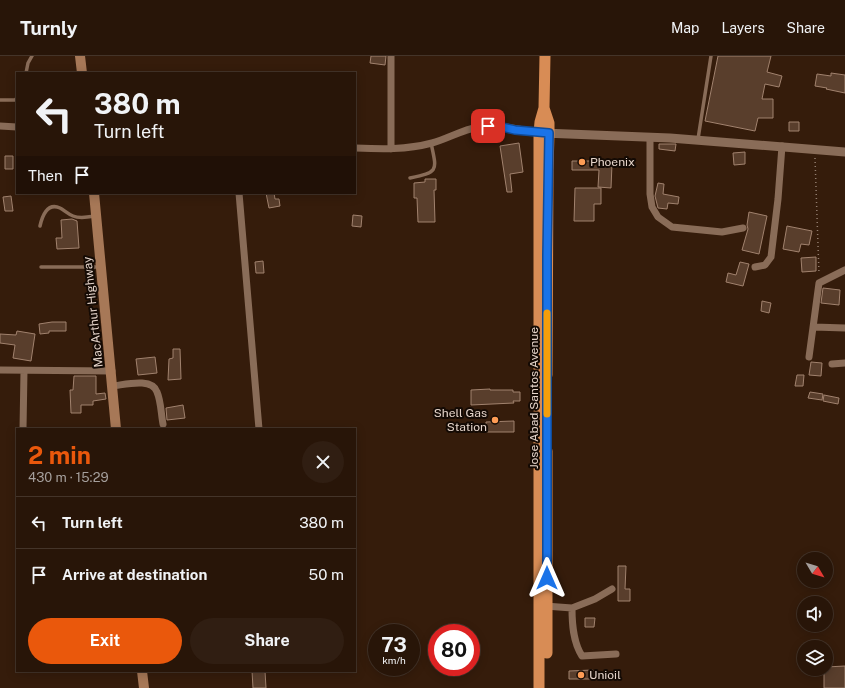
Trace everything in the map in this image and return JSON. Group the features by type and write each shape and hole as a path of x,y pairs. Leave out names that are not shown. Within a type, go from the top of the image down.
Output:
{"highway":[{"name":"Jose Abad Santos Avenue","path":"539,688 543,606 547,247 544,133 549,123 544,108 545,56"},
{"name":"Jose Abad Santos Avenue","path":"543,606 546,688"}],"main road":[{"path":"80,56 82,72"},
{"name":"MacArthur Highway","path":"94,194 112,371 116,428"},
{"path":"142,672 144,688"}],"street":[{"path":"391,56 391,149"},
{"path":"0,126 16,127"},
{"path":"356,148 391,149 431,143 479,127 498,126 544,133 698,139 815,148 845,152"},
{"path":"650,137 650,194 652,207 658,217 672,227 722,232 742,228"},
{"path":"755,267 765,265 771,257 778,199 782,146"},
{"path":"239,194 259,428"},
{"path":"809,357 819,283 845,270"},
{"path":"814,327 845,328"},
{"path":"832,364 845,363"},
{"path":"0,370 112,371"},
{"path":"23,428 24,371"},
{"path":"112,386 144,382 157,390 163,424"},
{"path":"543,606 572,608 595,599 612,589"},
{"path":"572,608 572,622 576,647 582,656 616,654"}],"lane":[{"path":"26,72 28,63 32,56"},
{"path":"698,139 711,56"},
{"path":"0,100 16,99"},
{"path":"410,178 428,174 433,170 435,163 431,143"},
{"path":"40,226 42,216 47,210 56,206 73,216 96,216"},
{"path":"42,267 101,267"}],"path":[{"path":"815,148 819,283"}],"building":[{"path":"371,56 386,56 385,65 370,63"},
{"path":"718,56 771,56 767,72 782,76 779,87 765,84 762,99 773,99 773,118 758,118 755,131 705,121"},
{"path":"831,73 845,75 845,93 815,86 817,74 831,76"},
{"path":"789,122 799,122 799,131 789,131"},
{"path":"519,143 523,172 510,174 512,192 507,192 500,146"},
{"path":"659,144 676,144 675,151 659,149"},
{"path":"745,152 745,164 734,165 733,153"},
{"path":"5,156 13,156 13,169 5,169"},
{"path":"572,161 599,161 599,164 612,164 611,188 598,187 599,170 572,170"},
{"path":"425,179 436,179 436,190 434,190 435,222 418,222 417,198 414,198 414,183 425,182"},
{"path":"658,183 664,184 663,194 679,197 678,204 668,203 667,209 658,208 655,196"},
{"path":"575,188 601,188 601,204 594,204 594,221 574,221"},
{"path":"266,194 274,194 275,199 279,199 280,206 269,208"},
{"path":"11,196 13,211 5,211 3,197"},
{"path":"749,212 767,216 759,254 742,250 748,229 747,225"},
{"path":"353,215 362,216 361,227 352,226"},
{"path":"72,219 77,221 79,248 57,249 56,238 62,238 61,220"},
{"path":"787,226 812,231 809,245 801,244 799,252 783,249"},
{"path":"816,257 816,271 802,272 801,258"},
{"path":"263,261 264,273 256,273 255,262"},
{"path":"740,262 749,264 743,286 726,282 728,273 736,275"},
{"path":"823,288 840,290 839,305 821,303"},
{"path":"762,301 771,303 769,313 761,311"},
{"path":"66,322 66,331 49,331 49,333 40,334 39,324"},
{"path":"17,331 35,334 31,361 13,358 15,345 0,343 0,334 16,335"},
{"path":"173,349 180,349 181,379 168,380 169,359 173,358"},
{"path":"155,357 157,373 138,375 136,359"},
{"path":"811,362 822,363 821,376 809,375"},
{"path":"797,375 804,375 803,386 795,386"},
{"path":"74,376 96,376 96,394 105,393 106,399 93,401 93,405 81,405 81,413 71,413 70,390 73,390"},
{"path":"471,390 513,390 513,392 520,392 520,401 513,401 514,403 471,405"},
{"path":"810,392 823,394 822,400 808,398"},
{"path":"824,395 839,398 838,404 823,401"},
{"path":"183,405 185,418 167,420 166,408"},
{"path":"514,421 514,432 486,432 486,422"},
{"path":"618,566 626,566 625,589 630,589 630,601 618,601"},
{"path":"585,618 595,618 594,627 585,627"},
{"path":"845,666 845,688 824,688 824,676 833,676 833,667"},
{"name":"Unioil","path":"593,670 593,679 569,679 569,671"},
{"path":"252,672 265,672 266,688 253,688"}],"slow traffic":[{"path":"547,313 547,414"}],"place":[{"name":"Phoenix","path":"582,162"},
{"name":"Shell Gas Station","path":"495,420"},
{"name":"Unioil","path":"581,675"}],"route":[{"path":"488,126 549,133 547,255 547,578"}]}
